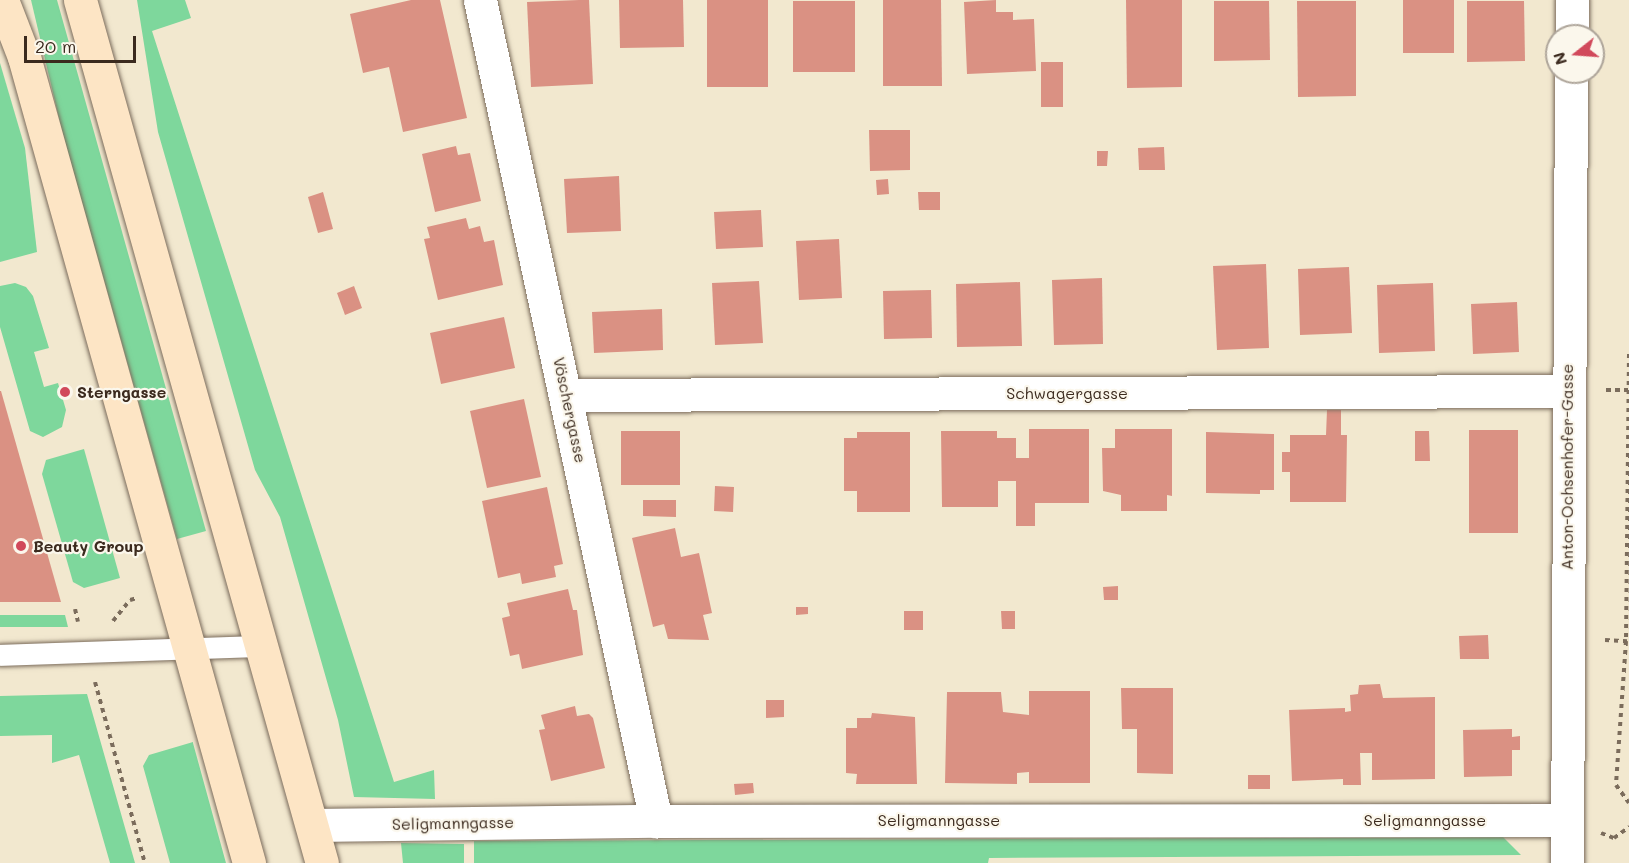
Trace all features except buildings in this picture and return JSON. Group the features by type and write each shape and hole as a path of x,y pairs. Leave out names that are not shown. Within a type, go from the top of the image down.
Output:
{"main road":[{"path":"2,0 24,57 249,863"},
{"path":"80,0 322,863"}],"street":[{"name":"Vöschergasse","path":"480,0 568,395 656,821"},
{"path":"1572,0 1572,24"},
{"name":"Anton-Ochsenhofer-Gasse","path":"1567,863 1567,391 1571,84"},
{"name":"Schwagergasse","path":"568,395 1567,391"},
{"name":"Seligmanngasse","path":"312,825 656,821 1567,820"}],"lane":[{"path":"0,656 262,646"}],"path":[{"path":"1629,354 1626,641 1616,785 1629,803"},
{"path":"98,691 145,863"}],"green space":[{"path":"31,0 57,0 206,531 177,539 62,131"},
{"path":"137,0 185,0 191,18 152,31 394,782 434,770 435,799 354,797 338,720 280,517 255,470 158,132"},
{"path":"0,63 25,148 37,252 0,262"},
{"path":"15,283 26,287 33,296 49,348 34,352 44,387 58,383 66,410 62,427 43,437 30,431 0,327 0,286"},
{"path":"84,449 120,578 84,588 73,582 42,474 46,460"},
{"path":"0,615 65,615 68,627 0,627"},
{"path":"87,694 135,863 110,863 79,755 52,763 52,735 0,736 0,696"},
{"path":"193,742 226,863 170,863 143,766 149,755"},
{"path":"1503,837 1521,855 989,858 988,863 474,863 474,841"},
{"path":"401,843 464,844 464,863 403,863"}],"place":[{"name":"Sterngasse","path":"65,392"},
{"name":"Beauty Group","path":"21,546"}]}
